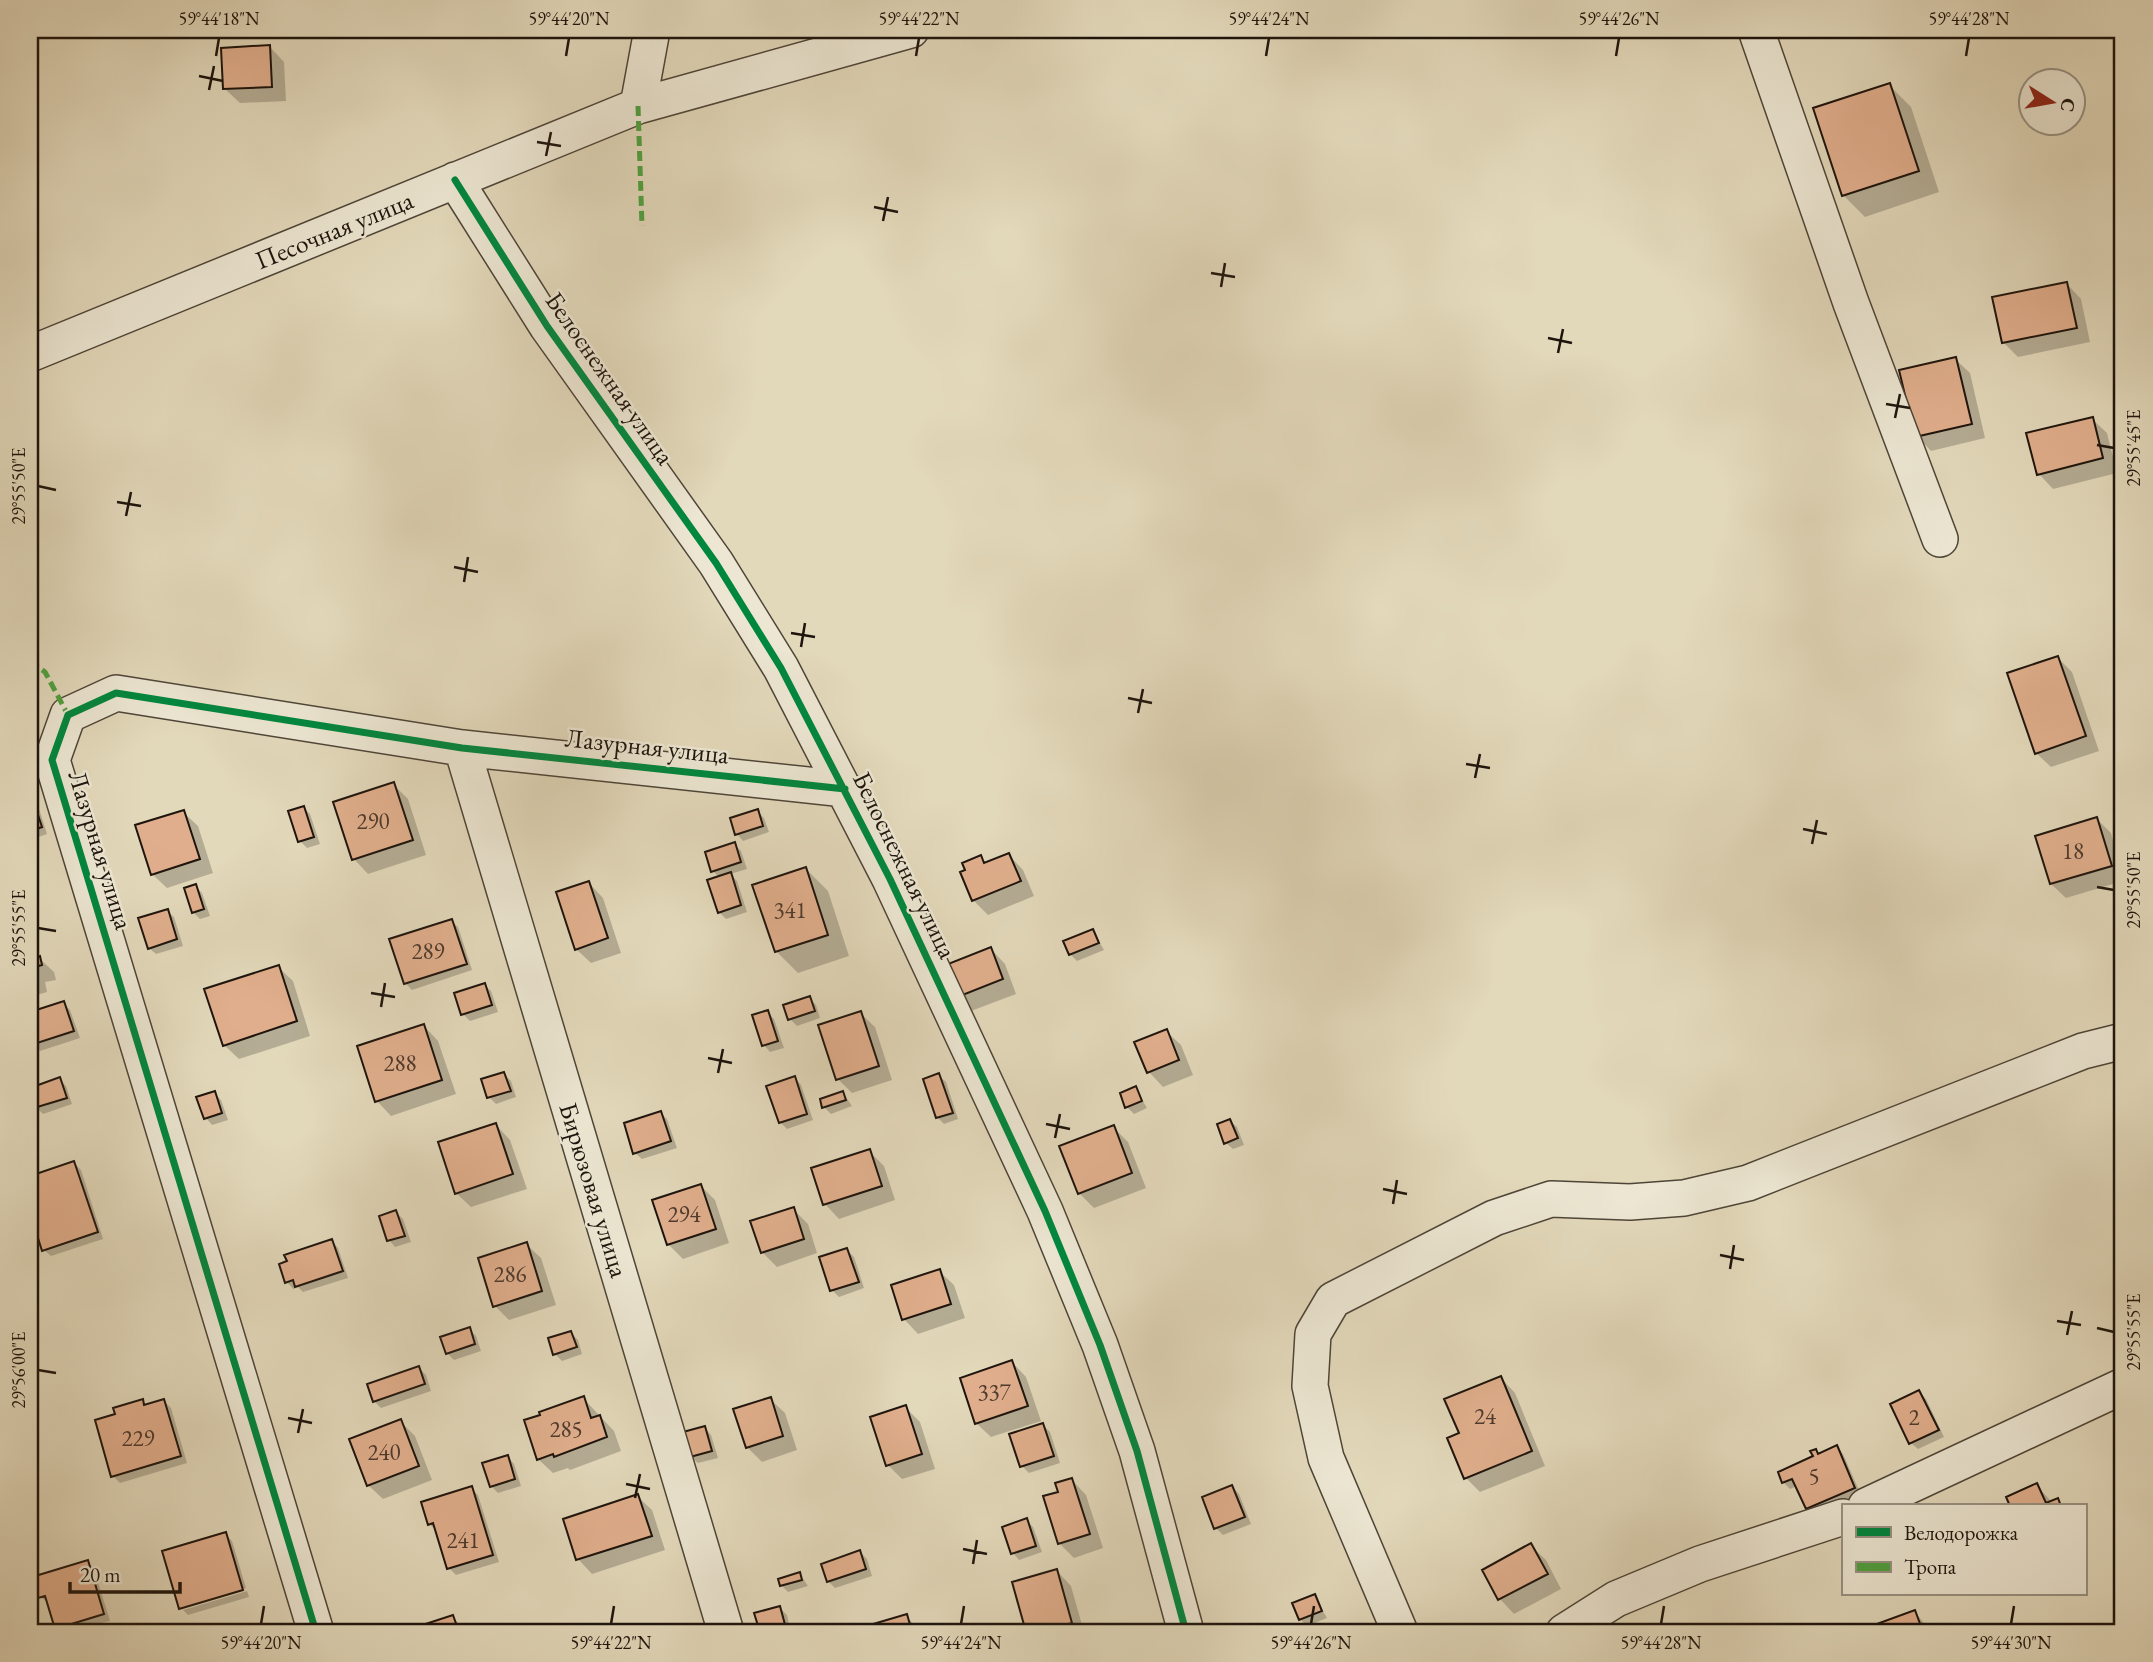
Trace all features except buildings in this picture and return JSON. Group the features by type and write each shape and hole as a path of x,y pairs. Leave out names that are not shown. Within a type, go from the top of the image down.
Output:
{"street":[{"path":"638,106 652,30"},
{"name":"Песочная улица","path":"30,354 638,106 911,30"},
{"path":"1756,30 1851,303 1940,539"},
{"name":"Белоснежная улица","path":"455,180 547,327 716,563 781,668 890,878 1045,1211 1100,1345 1138,1451 1186,1632"},
{"name":"Лазурная улица","path":"316,1632 52,760 68,715 116,693 462,748 845,789"},
{"name":"Бирюзовая улица","path":"462,748 726,1632"},
{"path":"1400,1632 1326,1458 1310,1386 1313,1334 1332,1300 1494,1218 1551,1199 1630,1202 1684,1198 1748,1183 2083,1051 2123,1041"},
{"path":"1870,1504 2123,1386"},
{"path":"1564,1632 1616,1599 1688,1569 1842,1517"}],"marked path":[{"path":"638,106 642,226"},
{"path":"30,661 45,672 68,715"}],"cycle path":[{"path":"455,180 547,326 716,563 781,668 890,879 1045,1211 1100,1345 1137,1451 1186,1632"},
{"path":"316,1632 52,760 68,715 116,693 462,748 845,789"}]}
